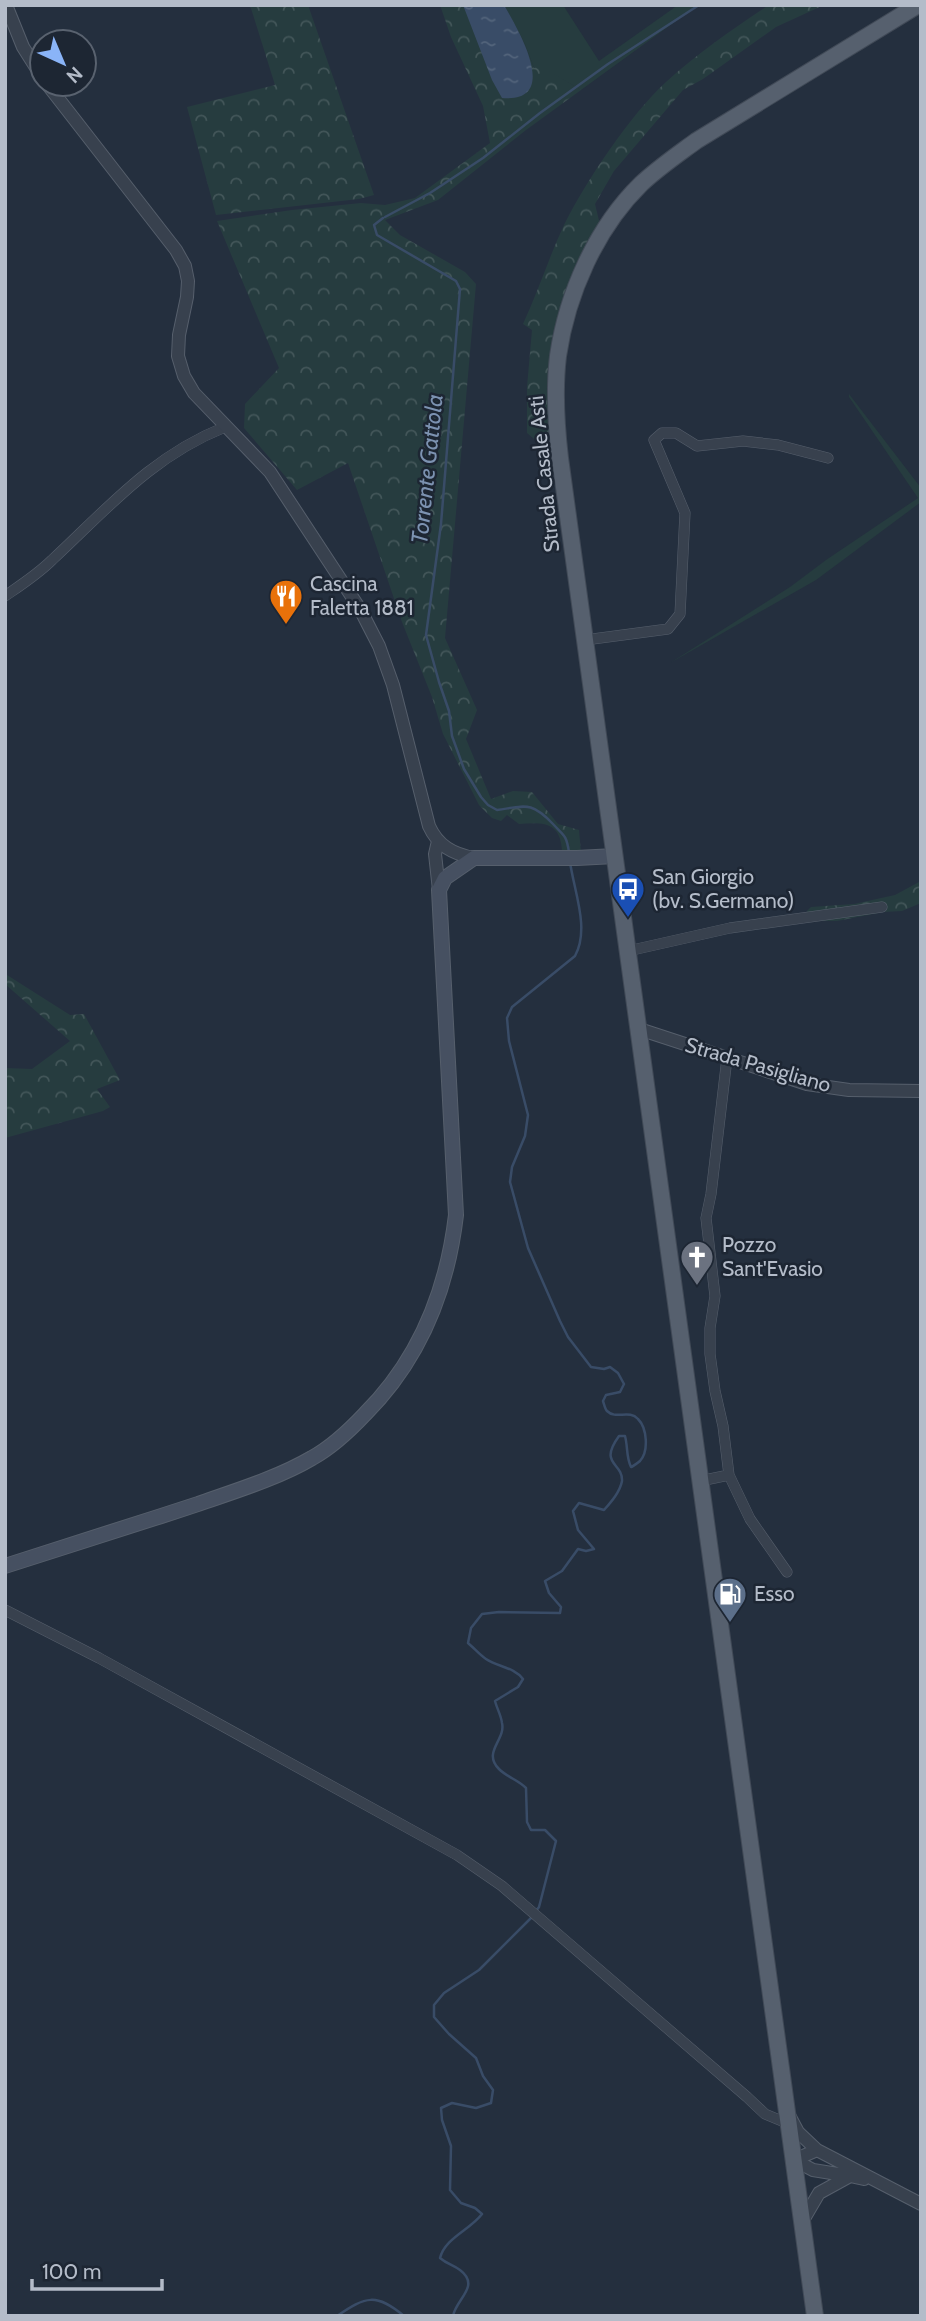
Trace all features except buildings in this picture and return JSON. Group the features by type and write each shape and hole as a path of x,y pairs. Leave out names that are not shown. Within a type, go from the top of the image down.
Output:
{"main road":[{"name":"Strada Casale Asti","path":"815,2316 560,458 556,388 558,356 565,321 587,260 618,209 662,166 696,141 918,5"},
{"path":"5,1566 247,1487 311,1459 344,1436 399,1376 420,1340 436,1304 448,1262 456,1215 439,890 445,878 474,858 615,856"}],"street":[{"path":"6,5 28,55"},
{"path":"58,98 165,235 185,266 187,297 178,335 178,356 184,376 194,393 270,472 360,609 379,646 393,685 429,826 438,841 453,852 474,858"},
{"path":"5,596 51,562 150,469 199,438 225,427"},
{"path":"585,640 668,629 680,614 685,513 654,440 662,433 676,433 697,446 743,441 778,444 828,458"},
{"path":"438,841 435,854 439,890"},
{"path":"628,951 730,928 882,907"},
{"name":"Strada Pasigliano","path":"639,1030 807,1084 831,1088 921,1091"},
{"path":"727,1058 706,1217 715,1296 710,1328 710,1354 729,1475 750,1519 787,1572"},
{"path":"700,1481 729,1475"},
{"path":"5,1610 99,1658 457,1855 502,1886 759,2110 788,2117 817,2150 921,2204"},
{"path":"794,2160 817,2150"},
{"path":"794,2160 813,2170 877,2183"},
{"path":"802,2222 819,2193 850,2176"}],"green space":[{"path":"250,5 308,5 374,195 216,215 187,107 275,85"},
{"path":"440,5 504,5 525,44 534,68 539,65 581,90 438,200 385,220 400,235 465,272 476,284 445,638 477,710 466,739 491,799 513,791 532,792 558,824 579,830 581,853 562,851 558,834 549,826 536,823 519,824 507,815 501,821 492,818 479,805 443,734 348,463 297,490 244,428 245,404 279,368 217,221 361,203 385,205 415,198 490,143 483,106 451,37"},
{"path":"504,5 563,5 599,61 678,5 698,5 581,90 539,66 534,68 525,44"},
{"path":"769,5 824,5 776,27 703,79 683,90 614,171 595,204 602,233 565,321 560,458 527,433 527,387 532,330 523,324 564,225 610,149 652,96 703,51"},
{"path":"849,394 921,488 921,502 816,580 670,663 790,587 918,498"},
{"path":"921,881 921,903 902,911 837,921 806,921 807,911 811,907 854,904 895,895"},
{"path":"5,972 70,1015 84,1014 120,1080 97,1089 110,1107 5,1138 5,1068 32,1069 70,1041 5,984"}],"water":[{"path":"463,5 504,5 531,62 533,77 530,89 520,96 502,98 492,80"}],"waterway":[{"name":"Torrente Gattola","path":"385,217 430,193 483,158 608,64 699,5"},
{"name":"Torrente Gattola","path":"383,218 374,225 377,235 456,281 460,289 441,524 426,635 449,711 452,736 464,769 488,805 497,810 533,808 564,836 569,852"},
{"name":"Torrente Gattola","path":"536,1911 556,1841 545,1830 531,1830 527,1822 526,1788 499,1769 493,1757 502,1729 495,1701 518,1687 523,1679 515,1672 486,1659 468,1643 471,1628 482,1614 560,1613 561,1607 549,1593 545,1581 562,1571 578,1549 594,1549 578,1530 573,1511 579,1503 604,1510 617,1493 622,1481 611,1453 619,1436 625,1436 631,1467 643,1457 646,1446 643,1428 638,1419 631,1415 614,1415 605,1408 603,1401 606,1395 620,1392 624,1384 618,1373 610,1367 591,1367 568,1337 528,1248 510,1182 512,1167 525,1136 528,1115 509,1041 507,1018 512,1007 575,956 581,922 570,862"},
{"name":"Torrente Gattola","path":"453,2316 468,2282 460,2270 440,2258 447,2245 482,2214 461,2203 450,2190 451,2146 441,2108 452,2103 476,2108 491,2103 493,2090 483,2076 476,2058 434,2017 434,2005 444,1993 479,1970 532,1917"},
{"name":"Torrente Gattola","path":"337,2316 356,2304 371,2300 386,2303 404,2316"}],"place":[{"name":"Cascina Faletta 1881","path":"286,626"},
{"name":"San Giorgio (bv. S.Germano)","path":"628,919"},
{"name":"Pozzo Sant'Evasio","path":"697,1287"},
{"name":"Esso","path":"730,1624"}]}
